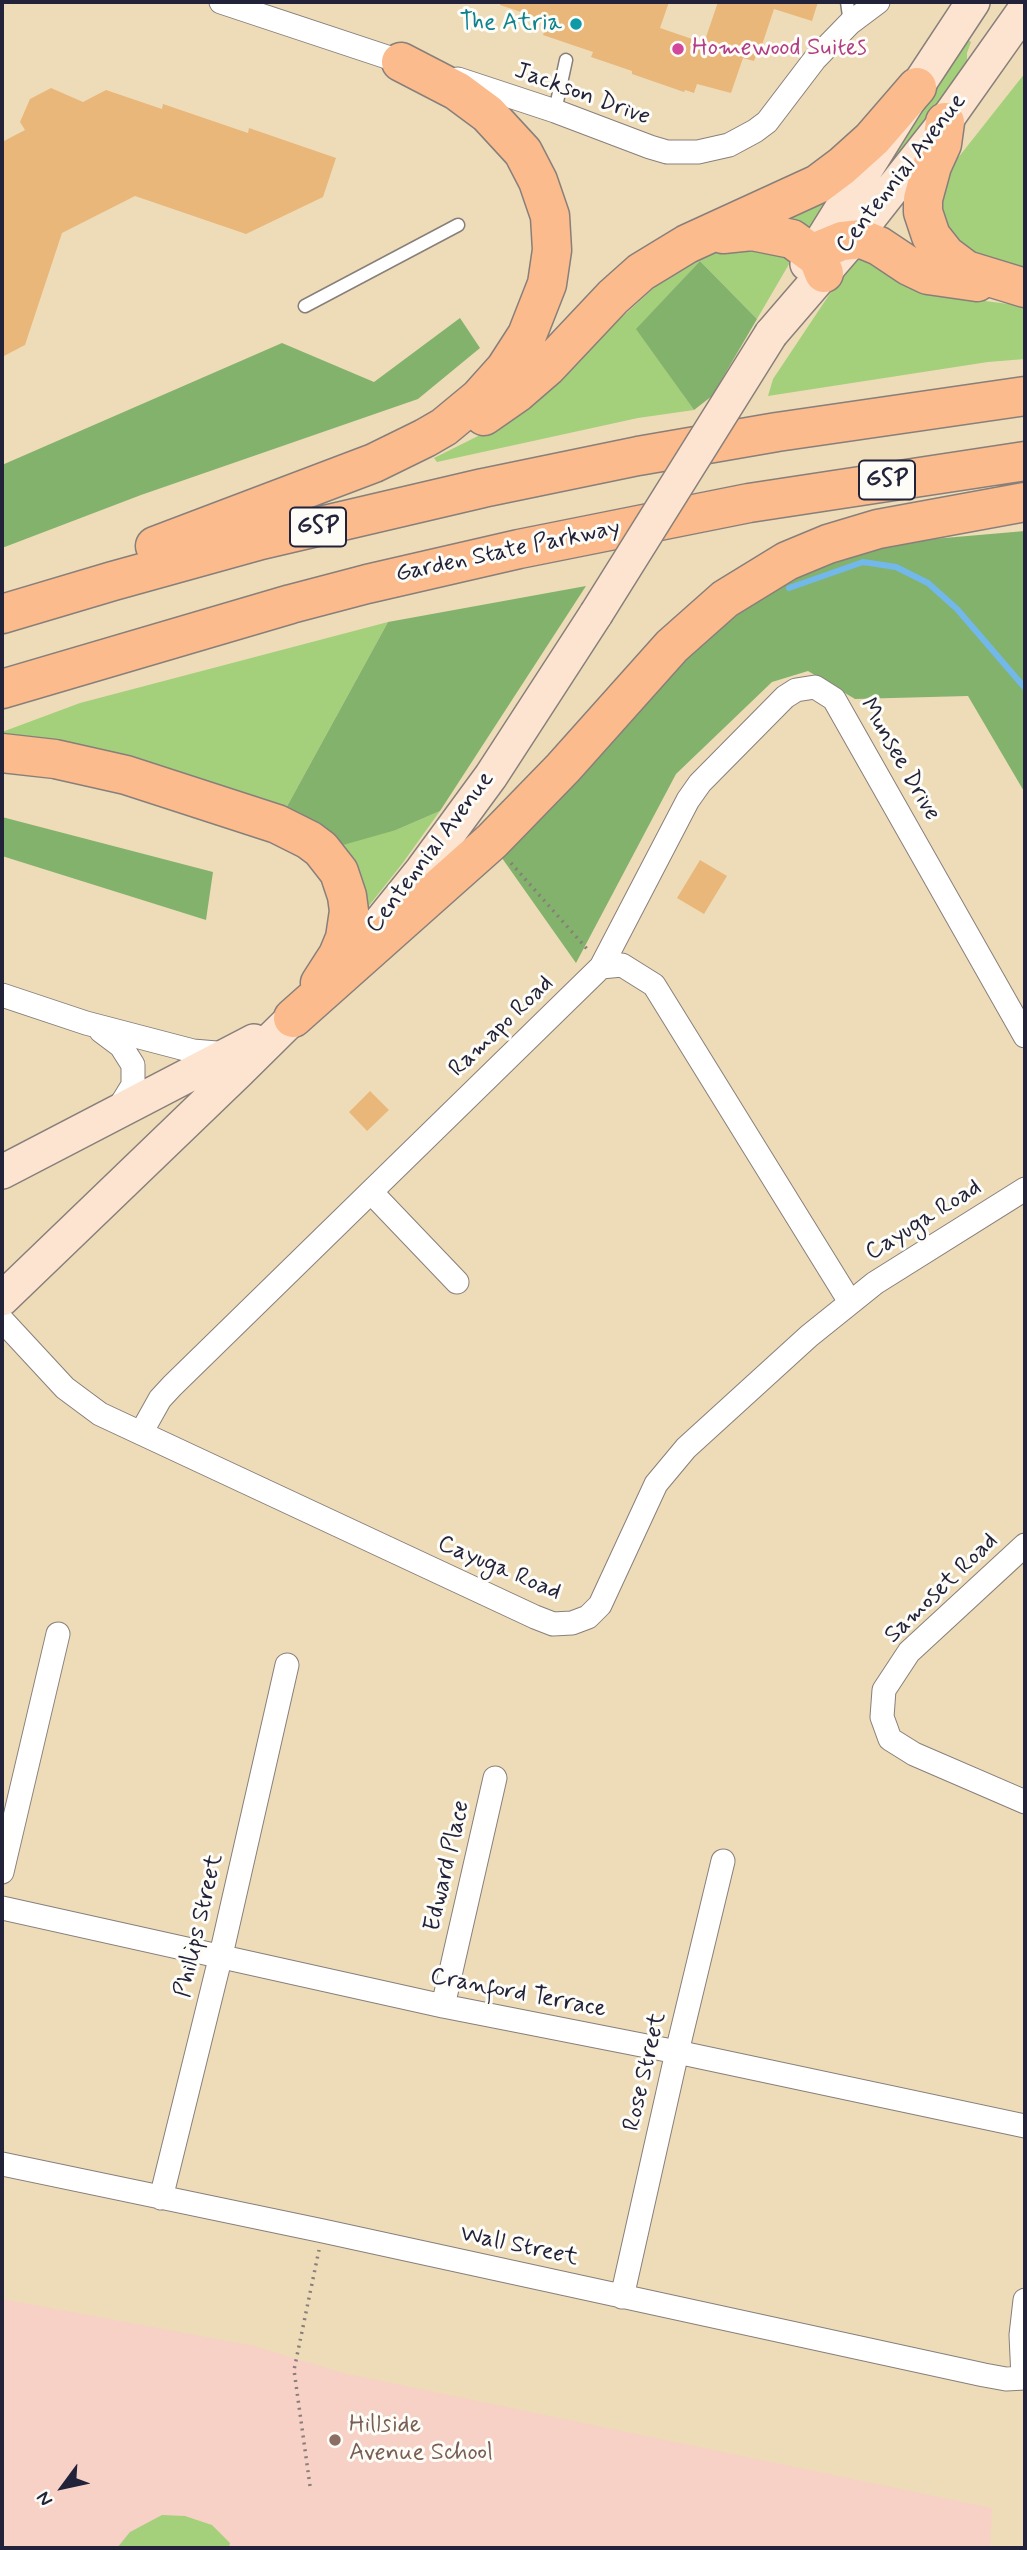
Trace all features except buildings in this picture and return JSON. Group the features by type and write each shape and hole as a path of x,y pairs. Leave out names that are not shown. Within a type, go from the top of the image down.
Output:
{"highway":[{"path":"374,463 443,427 479,398 505,369 527,335 542,302 552,250 550,216 545,200 531,166 511,138 488,114 457,91 401,62"},
{"path":"2,604 452,433 501,405 547,367 626,284 655,262 687,244 807,191 830,176 872,139 917,87"},
{"path":"945,122 942,144 932,166 923,199 923,212 931,236 946,255 966,270 1025,288"},
{"path":"687,244 722,234 752,231 793,239 819,263 832,244 852,240 871,242 929,275 1025,288"},
{"name":"GSP","path":"2,614 248,544 496,485 638,456 777,432 1025,396"},
{"name":"Garden State Parkway","path":"2,689 266,611 367,584 519,549 749,503 1025,461"},
{"path":"293,1018 492,841 554,777 672,646 707,613 735,592 787,561 850,537 1025,502"},
{"path":"2,753 79,764 169,787 276,824 321,849 332,860 344,884 348,924 327,974 293,1018"}],"main road":[{"name":"Centennial Avenue","path":"2,1299 293,1018 373,931 468,808 534,712 771,334 819,263 917,87 973,2"},
{"name":"Centennial Avenue","path":"852,240 945,122 1025,9"},
{"path":"989,57 1025,41"},
{"path":"2,1172 232,1054 293,1018"}],"street":[{"name":"Jackson Drive","path":"221,2 555,111 667,152 698,152 729,145 755,131 767,122 848,12 878,2"},
{"name":"Munsee Drive","path":"601,967 688,800 700,783 785,697 796,690 815,687 834,699 1025,1036"},
{"path":"601,967 622,965 654,985 850,1302"},
{"name":"Ramapo Road","path":"141,1433 160,1399 172,1385 601,967"},
{"path":"2,995 86,1023 192,1051 232,1054"},
{"path":"86,1023 111,1037 121,1046 133,1065 133,1085 114,1115"},
{"name":"Cayuga Road","path":"2,1320 77,1399 100,1414 535,1617 553,1623 572,1623 588,1617 600,1605 656,1484 686,1448 850,1302 875,1283 1025,1189"},
{"path":"371,1192 457,1282"},
{"name":"Samoset Road","path":"1025,1545 909,1652 884,1690 881,1717 890,1739 914,1754 1025,1802"},
{"path":"2,1872 58,1634"},
{"name":"Phillips Street","path":"161,2198 221,1955 287,1665"},
{"name":"Edward Place","path":"443,2006 495,1778"},
{"name":"Rose Street","path":"622,2297 723,1861"},
{"name":"Cranford Terrace","path":"2,1908 443,2006 677,2052 1025,2126"},
{"name":"Wall Street","path":"2,2164 984,2375 1006,2379 1024,2378"},
{"path":"1024,2378 1021,2334 1025,2300"}],"lane":[{"path":"555,111 566,60"},
{"path":"305,306 458,225"}],"path":[{"path":"506,857 566,923 601,967"},
{"path":"310,2486 294,2370 323,2231"}],"shaded area":[{"name":"Hillside Avenue School","path":"2,2299 254,2346 343,2373 992,2508 990,2548 2,2548"}],"green space":[{"path":"965,37 971,42 967,53 967,69 864,207 885,163"},
{"path":"1025,73 1025,272 987,266 956,244 940,212 944,179 950,168"},
{"path":"828,200 811,233 777,222"},
{"path":"747,243 792,259 757,319 700,261 637,329 694,410 638,418 437,462 434,458 520,411 670,273 717,249"},
{"path":"857,258 961,298 1025,306 1025,359 988,362 768,396 773,379"},
{"path":"700,261 757,319 712,396 694,410 636,329"},
{"path":"460,318 480,348 418,399 141,495 2,548 2,465 282,343 374,382"},
{"path":"1025,531 1025,793 968,696 855,699 808,671 772,682 676,774 576,963 497,851 713,631 795,577 875,544"},
{"path":"586,586 440,811 396,830 343,845 285,810 388,622"},
{"path":"388,622 285,810 30,744 2,732 80,703"},
{"path":"440,811 364,912 329,836 396,830"},
{"path":"2,817 213,872 206,920 2,856"},
{"path":"162,2515 185,2516 212,2525 230,2543 229,2548 117,2548 130,2532"}],"waterway":[{"path":"789,588 863,562 896,567 928,583 957,609 1025,688"}],"place":[{"name":"The Atria","path":"576,24"},
{"name":"Homewood Suites","path":"678,49"},
{"name":"Hillside Avenue School","path":"335,2440"}]}
